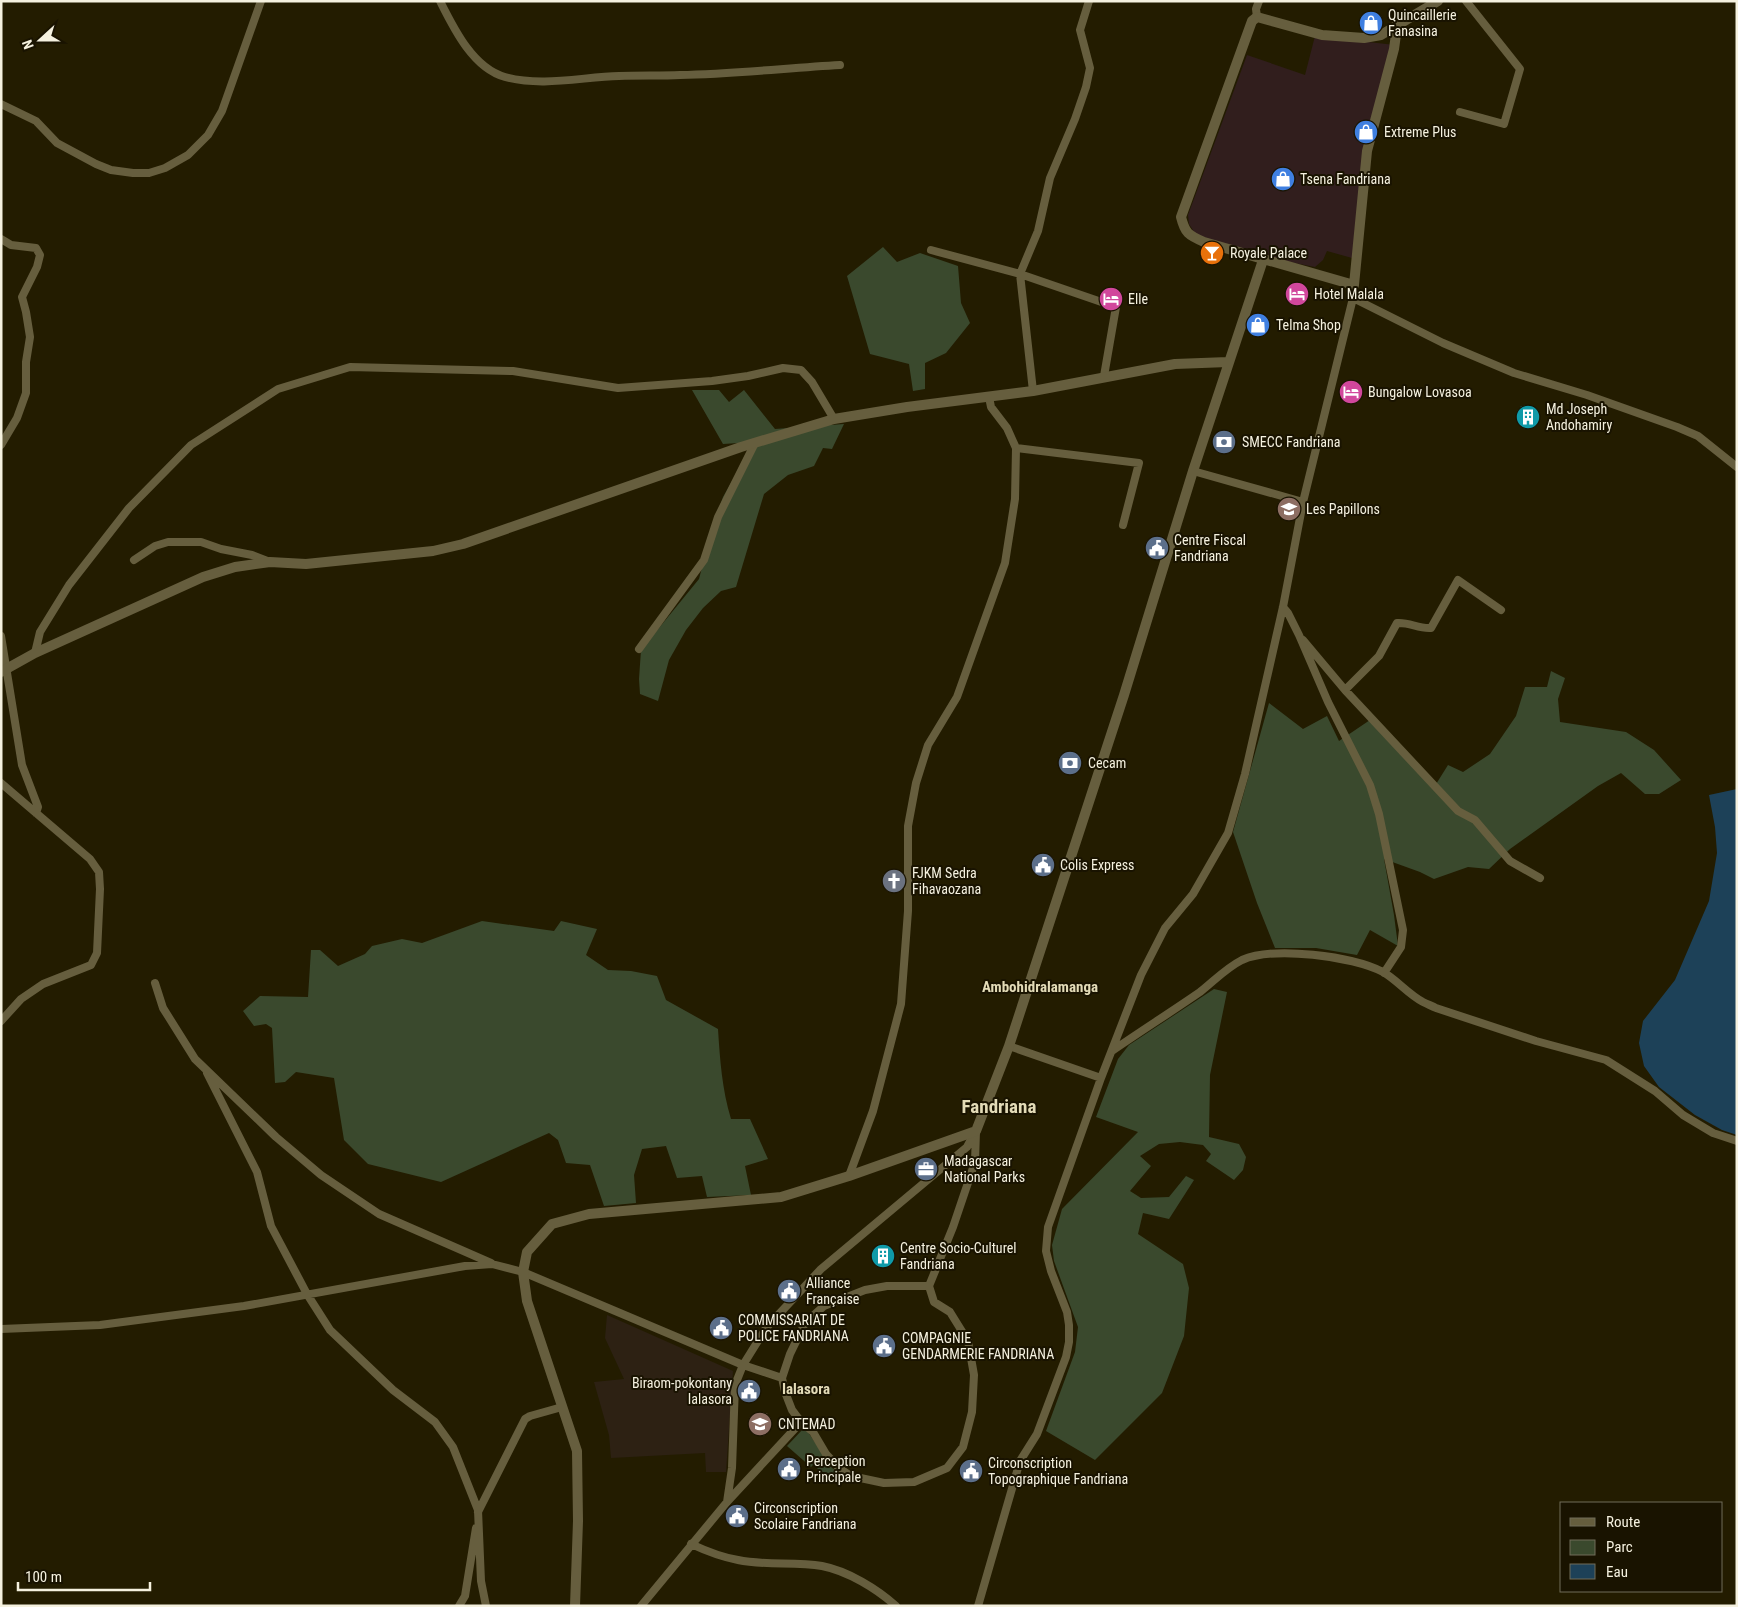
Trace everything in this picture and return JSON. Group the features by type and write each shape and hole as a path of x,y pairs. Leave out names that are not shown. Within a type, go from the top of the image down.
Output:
{"main road":[{"path":"1397,27 1394,49 1367,151 1354,285 1204,242 1192,236 1184,229 1181,217 1252,21 1257,17 1322,35 1342,38 1364,38 1381,35 1438,1"},
{"path":"575,1606 577,1451 527,1301 523,1272 527,1252 552,1224 589,1214 781,1197 849,1176 976,1131 1009,1046 1124,695 1228,362 1263,260"},
{"path":"4,671 35,653 203,577 235,567 270,562 306,564 433,552 463,544 755,443 834,419 871,412 1033,391 1175,364 1228,362"}],"street":[{"path":"1,104 36,121 57,143 104,167 133,173 149,173 165,168 188,155 208,135 222,111 261,1"},
{"path":"440,1 469,51 482,65 505,77 538,81 619,76 680,75 840,65"},
{"path":"1033,391 1020,274 1038,231 1050,178 1075,119 1086,87 1090,68 1080,30 1090,1"},
{"path":"1257,17 1256,9 1259,1"},
{"path":"1460,112 1504,124 1520,69 1466,1"},
{"path":"1,239 10,245 36,248 40,255 22,297 30,337 26,362 26,393 17,418 1,445"},
{"path":"931,250 1020,274 1116,307 1104,376"},
{"path":"978,1606 1020,1461 1037,1434 1070,1342 1067,1312 1051,1271 1046,1252 1048,1227 1110,1052 1141,975 1165,928 1193,894 1228,833 1245,774 1283,607 1303,502 1353,298 1354,285"},
{"path":"1353,298 1458,350 1514,373 1586,395 1678,427 1698,436 1737,467"},
{"path":"35,653 40,632 68,586 129,508 191,445 278,389 350,367 513,371 618,388 712,381 748,376 783,368 801,370 812,382 834,419"},
{"path":"849,1176 873,1111 901,1004 908,911 908,826 916,783 928,745 957,697 1004,564 1015,499 1016,448 1007,428 991,407 989,397"},
{"path":"639,649 704,560 718,517 755,443"},
{"path":"1016,448 1139,463 1123,525"},
{"path":"1193,471 1303,502"},
{"path":"134,560 155,546 168,542 201,542 221,549 252,555 270,562"},
{"path":"1345,690 1379,656 1397,623 1406,622 1424,629 1431,628 1458,580 1501,610"},
{"path":"1283,607 1299,635 1328,702 1370,785 1379,814 1403,930 1401,947 1384,973"},
{"path":"1299,635 1345,690 1458,811 1475,820 1510,861 1540,878"},
{"path":"1,636 4,671 22,765 38,807 36,813"},
{"path":"1,783 90,858 99,872 100,889 97,953 91,965 43,984 21,999 1,1021"},
{"path":"1110,1052 1201,991 1231,966 1257,956 1320,955 1363,965 1384,973 1422,1002 1436,1008 1536,1041 1606,1060 1655,1091 1683,1115 1713,1133 1737,1142"},
{"path":"155,983 163,1008 195,1060 298,1156 379,1214 492,1264 523,1272 743,1365 782,1378"},
{"path":"1009,1046 1101,1078"},
{"path":"207,1072 257,1172 271,1226 307,1294 330,1330 393,1390 436,1422 453,1447 478,1510 481,1581 486,1606"},
{"path":"929,1286 887,1286 847,1296 824,1306 805,1323 790,1354 782,1378 784,1392 792,1410 801,1422 813,1432 826,1454 839,1468 851,1476 884,1483 914,1482 947,1468 963,1446 972,1412 974,1375 968,1341 950,1312 934,1302 929,1286 953,1227 975,1162 976,1131"},
{"path":"727,1502 732,1468 735,1385 743,1365 766,1328 820,1268 966,1147 976,1131"},
{"path":"1,1329 100,1325 244,1306 465,1266 492,1264"},
{"path":"459,1606 465,1596 478,1510 525,1419 562,1407"},
{"path":"641,1606 727,1502 801,1422"},
{"path":"691,1544 717,1555 740,1560 823,1566 854,1578 884,1595 896,1606"}],"shaded area":[{"name":"Tsena Fandriana","path":"1315,36 1395,45 1368,151 1352,258 1327,251 1323,260 1315,267 1269,258 1198,238 1189,224 1188,215 1247,55 1305,75"},
{"path":"607,1315 733,1371 726,1472 706,1472 705,1453 611,1458 609,1435 594,1382 624,1379 605,1338"}],"green space":[{"path":"883,247 897,262 920,253 958,266 961,303 970,323 946,353 925,363 925,389 913,391 909,364 870,354 847,276"},
{"path":"692,390 719,390 729,402 744,390 775,429 844,424 832,449 823,448 814,466 788,475 764,494 736,587 721,591 703,608 686,630 669,660 658,701 640,694 641,650 699,579 712,529 723,497 754,442 723,444"},
{"path":"1551,671 1565,678 1558,699 1560,722 1626,732 1654,750 1681,780 1659,794 1645,794 1621,773 1598,786 1510,849 1489,869 1468,867 1434,879 1384,859 1398,946 1370,930 1357,955 1316,948 1275,948 1257,903 1233,832 1269,703 1303,729 1327,716 1339,741 1370,720 1433,789 1448,765 1463,772 1490,754 1516,716 1525,687 1547,687"},
{"path":"482,921 554,931 561,921 597,929 586,955 608,970 631,971 657,976 666,1000 718,1029 723,1086 731,1119 750,1119 768,1159 745,1166 751,1195 707,1197 702,1176 677,1178 666,1146 642,1149 634,1175 636,1203 604,1206 590,1165 566,1163 558,1140 549,1133 441,1182 368,1164 344,1140 334,1078 296,1072 285,1082 275,1083 272,1028 266,1024 254,1026 243,1011 260,996 308,997 311,950 320,950 338,966 365,954 372,946 402,939 422,943"},
{"path":"1214,989 1227,992 1210,1075 1209,1137 1239,1144 1246,1157 1243,1170 1234,1180 1206,1161 1211,1154 1203,1145 1180,1142 1159,1144 1140,1156 1151,1166 1130,1191 1141,1198 1169,1197 1186,1176 1194,1180 1169,1219 1143,1213 1138,1234 1183,1264 1189,1288 1184,1336 1162,1393 1095,1460 1046,1431 1075,1352 1078,1327 1054,1261 1052,1245 1062,1209 1138,1132 1096,1117 1118,1059 1129,1045"},
{"path":"803,1429 808,1432 832,1468 840,1473 836,1483 813,1465 811,1467 787,1446"}],"water":[{"path":"1737,789 1737,1135 1722,1130 1695,1115 1659,1087 1644,1066 1639,1043 1643,1021 1675,980 1709,901 1717,853 1715,827 1709,795"}],"place":[{"name":"Quincaillerie Fanasina","path":"1371,23"},
{"name":"Extreme Plus","path":"1366,132"},
{"name":"Tsena Fandriana","path":"1283,179"},
{"name":"Royale Palace","path":"1212,253"},
{"name":"Hotel Malala","path":"1297,294"},
{"name":"Elle","path":"1111,299"},
{"name":"Telma Shop","path":"1258,325"},
{"name":"Bungalow Lovasoa","path":"1351,392"},
{"name":"Md Joseph Andohamiry","path":"1528,417"},
{"name":"SMECC Fandriana","path":"1224,442"},
{"name":"Les Papillons","path":"1289,509"},
{"name":"Centre Fiscal Fandriana","path":"1157,548"},
{"name":"Cecam","path":"1070,763"},
{"name":"Colis Express","path":"1043,865"},
{"name":"FJKM Sedra Fihavaozana","path":"894,881"},
{"name":"Madagascar National Parks","path":"926,1169"},
{"name":"Centre Socio-Culturel Fandriana","path":"883,1256"},
{"name":"Alliance Française","path":"789,1291"},
{"name":"COMMISSARIAT DE POLICE FANDRIANA","path":"721,1328"},
{"name":"COMPAGNIE GENDARMERIE FANDRIANA","path":"884,1346"},
{"name":"Biraom-pokontany Ialasora","path":"749,1391"},
{"name":"CNTEMAD","path":"760,1424"},
{"name":"Perception Principale","path":"789,1469"},
{"name":"Circonscription Topographique Fandriana","path":"971,1471"},
{"name":"Circonscription Scolaire Fandriana","path":"737,1516"}],"district":[{"name":"Ambohidralamanga","path":"1040,987"},
{"name":"Fandriana","path":"999,1106"},
{"name":"Ialasora","path":"806,1389"}]}
